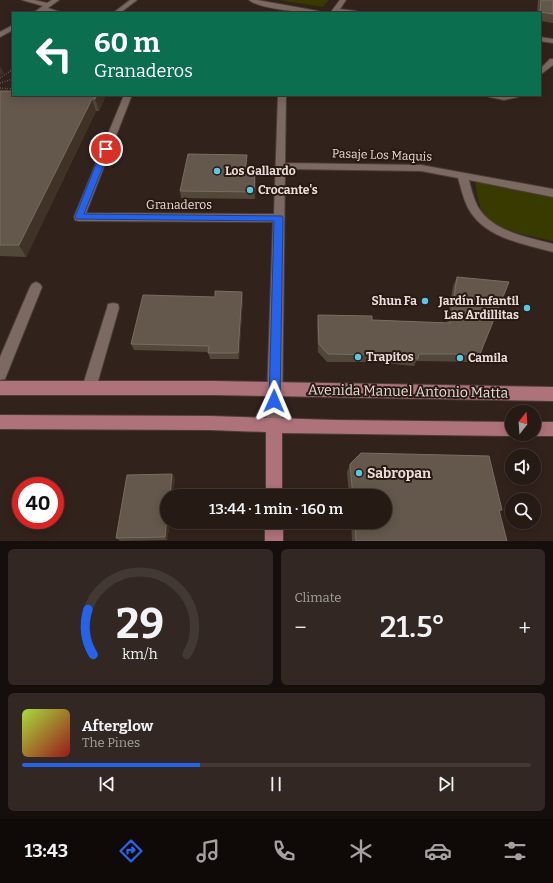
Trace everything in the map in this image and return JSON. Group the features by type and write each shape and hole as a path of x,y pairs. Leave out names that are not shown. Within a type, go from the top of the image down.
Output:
{"main road":[{"name":"Avenida Manuel Antonio Matta","path":"0,388 274,388 553,394"},
{"path":"0,422 505,429"},
{"path":"274,425 274,489"},
{"path":"541,429 553,429"},
{"path":"274,529 274,541"}],"street":[{"path":"25,0 58,12"},
{"path":"38,12 56,0"},
{"path":"117,12 134,0"},
{"path":"253,0 313,12"},
{"path":"334,12 343,0"},
{"path":"0,35 12,28"},
{"path":"541,39 553,41"},
{"path":"541,72 553,61"},
{"name":"Granaderos","path":"128,96 79,217 279,218"},
{"path":"274,425 282,96"},
{"path":"498,96 510,96"},
{"name":"Pasaje Los Maquis","path":"280,166 409,167 435,169 553,193"},
{"path":"462,175 474,210 482,220 494,228 511,235 553,248"},
{"path":"0,374 6,346 36,288"},
{"path":"89,388 112,308"}],"path":[{"path":"0,78 12,70"},
{"path":"0,83 12,79"},
{"path":"0,88 12,89"}],"shaded area":[{"path":"279,0 329,0 323,7"},
{"path":"475,181 553,198 553,241 506,229 490,220 480,207"}],"building":[{"path":"541,0 553,0 553,14 540,12"},
{"path":"0,91 12,91 12,96 96,96 95,99 92,99 19,245 0,245"},
{"path":"188,154 247,155 245,173 255,173 254,192 180,191"},
{"path":"457,277 509,282 480,354 419,354 418,359 377,355 328,354 319,344 318,315 372,316 372,320 450,323"},
{"path":"215,291 242,292 238,353 208,353 209,346 131,344 143,295 215,297"},
{"path":"361,453 489,456 502,510 499,510 507,541 356,541 355,529 392,529 392,489 352,489 350,464"},
{"path":"172,474 171,489 160,489 160,529 166,529 165,537 116,538 127,475"}],"place":[{"name":"Los Gallardo","path":"217,171"},
{"name":"Crocante's","path":"250,190"},
{"name":"Shun Fa","path":"425,301"},
{"name":"Jardín Infantil Las Ardillitas","path":"527,308"},
{"name":"Trapitos","path":"358,357"},
{"name":"Camila","path":"460,358"},
{"name":"Sabropan","path":"359,473"}],"route":[{"path":"106,149 79,217 279,218 274,401"}]}
